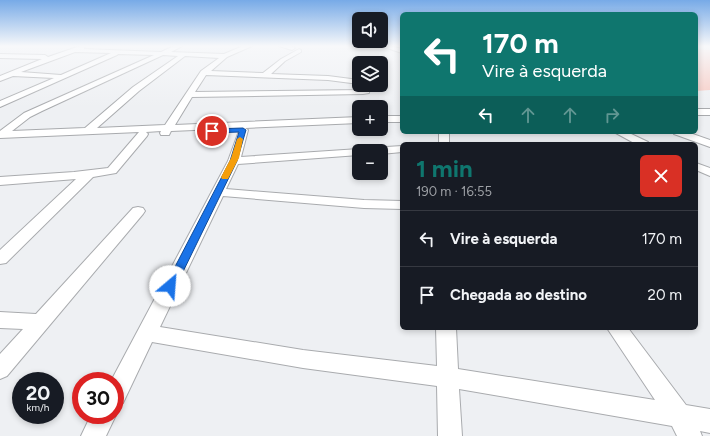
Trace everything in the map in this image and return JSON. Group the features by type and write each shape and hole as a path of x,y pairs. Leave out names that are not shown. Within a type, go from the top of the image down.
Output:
{"street":[{"path":"0,79 30,66"},
{"path":"0,104 85,66"},
{"path":"0,136 27,115 134,66"},
{"path":"87,132 136,88 167,66"},
{"path":"167,131 204,73 212,66"},
{"path":"264,76 275,66"},
{"path":"204,73 328,78 352,81"},
{"path":"11,74 62,76"},
{"path":"190,95 364,92"},
{"path":"698,108 710,107"},
{"path":"698,112 710,112"},
{"path":"388,119 400,119"},
{"path":"0,136 87,132 243,130 352,121"},
{"path":"0,136 143,134 167,131 319,124 352,125"},
{"path":"388,125 400,124"},
{"path":"124,378 234,161 243,130"},
{"path":"0,181 108,172 115,169 143,134"},
{"path":"623,134 640,142"},
{"path":"683,134 710,144"},
{"path":"388,150 400,149"},
{"path":"234,161 352,153"},
{"path":"698,167 710,172"},
{"path":"0,258 89,174"},
{"path":"0,190 14,179"},
{"path":"218,192 364,204 400,205"},
{"path":"0,369 138,211"},
{"path":"0,320 41,322"},
{"path":"446,330 450,436"},
{"path":"618,330 685,426"},
{"path":"147,333 303,359 448,377 685,426 710,421"},
{"path":"93,436 99,424"}],"shaded area":[{"path":"698,66 710,66 710,90 698,91"}],"slow traffic":[{"path":"225,177 235,158 240,139"}],"route":[{"path":"170,286 234,161 243,130 212,131"}]}
